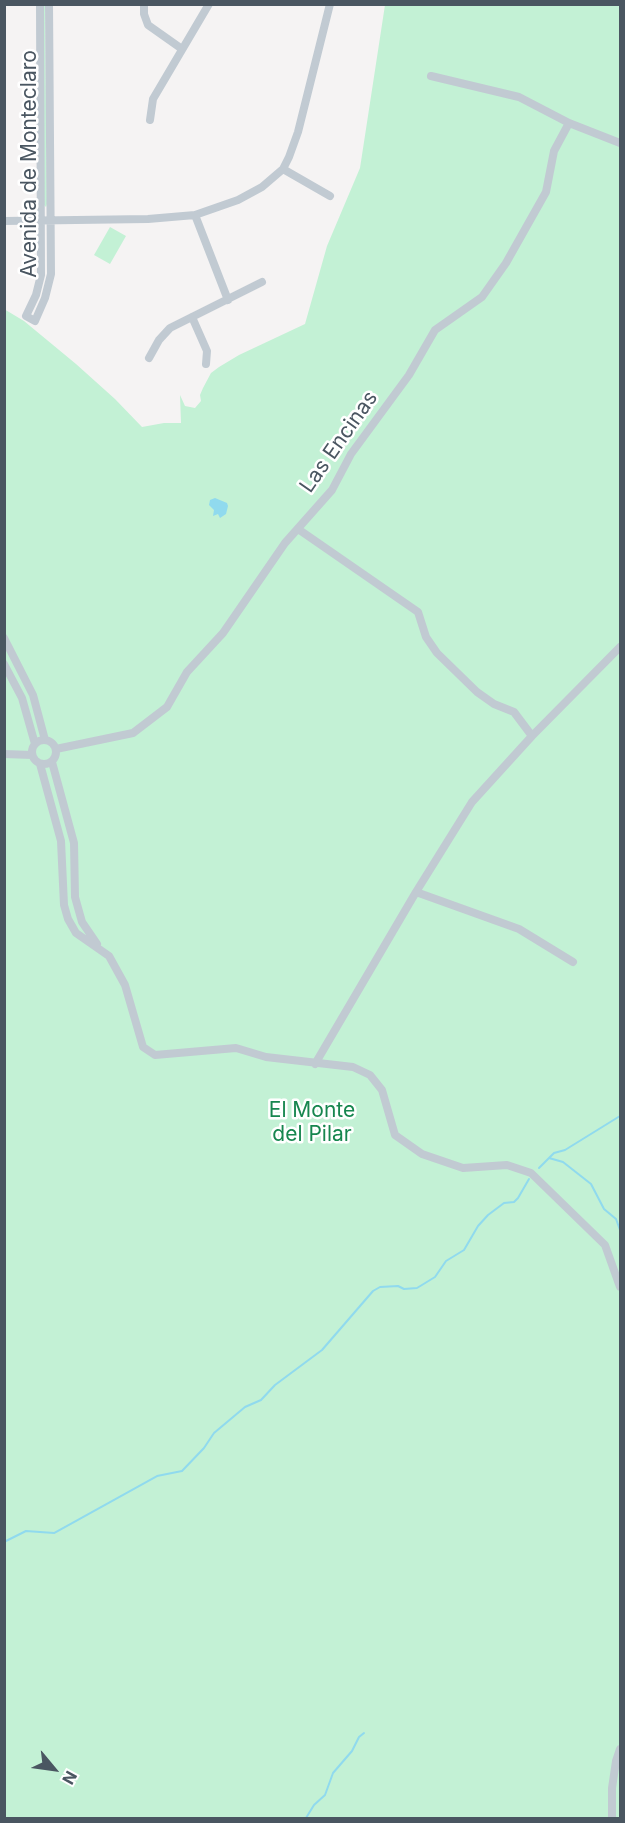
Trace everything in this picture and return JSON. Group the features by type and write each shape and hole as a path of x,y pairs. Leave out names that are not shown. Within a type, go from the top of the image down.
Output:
{"street":[{"name":"Avenida de Monteclaro","path":"40,4 41,275 36,295 26,316 35,321 45,298 51,274 49,4"},
{"path":"144,4 144,14 148,25 182,49"},
{"path":"150,120 153,99 209,4"},
{"path":"4,220 41,222 171,218 195,215 238,200 262,187 283,169 290,157 330,4"},
{"path":"431,76 519,97 569,123 621,143"},
{"name":"Las Encinas","path":"56,749 133,733 166,707 187,672 223,633 285,543 332,490 351,453 409,375 435,330 482,297 506,263 546,192 554,151 569,123"},
{"path":"283,169 330,196"},
{"path":"195,215 228,300"},
{"path":"149,358 159,340 170,328 262,282"},
{"path":"192,317 207,351 206,364"},
{"path":"298,529 418,612 426,637 437,653 477,692 494,704 514,712 532,736"},
{"path":"4,638 33,695 45,740"},
{"path":"315,1064 472,802 532,736 621,647"},
{"path":"4,664 22,698 34,744 32,755 40,764 52,762"},
{"path":"34,744 45,740 56,749 52,762 74,843 75,897 82,922 100,948"},
{"path":"4,754 32,755"},
{"path":"40,764 61,841 64,905 68,919 76,933 109,956 125,985 143,1047 155,1055 236,1048 266,1057 353,1068 370,1075 382,1090 395,1135 422,1154 463,1168 507,1165 531,1173 605,1245 621,1287"},
{"path":"416,892 519,929 573,962"},
{"path":"612,1818 612,1788 616,1761 621,1749"}],"green space":[{"path":"41,5 45,5 46,207 44,205"},
{"name":"El Monte del Pilar","path":"385,5 620,5 620,1818 5,1818 4,309 24,321 76,364 142,427 181,423 180,395 185,406 195,408 201,401 200,395 211,373 239,355 305,324 327,246 360,168"},
{"path":"110,227 126,236 110,264 94,255"}],"water":[{"path":"215,498 227,503 228,506 226,514 220,518 218,514 213,516 214,510 209,505 210,500"}],"waterway":[{"path":"539,1168 554,1153 565,1150 620,1116"},
{"path":"549,1158 563,1162 591,1184 604,1209 616,1219 620,1230"},
{"path":"4,1542 26,1531 54,1533 157,1476 182,1471 204,1448 214,1433 245,1407 261,1400 275,1385 322,1350 373,1291 380,1287 417,1288 435,1277 446,1261 464,1250 478,1226 488,1215 504,1203 514,1202 518,1198 529,1179"},
{"path":"306,1818 314,1805 325,1795 333,1773 364,1733"}]}
